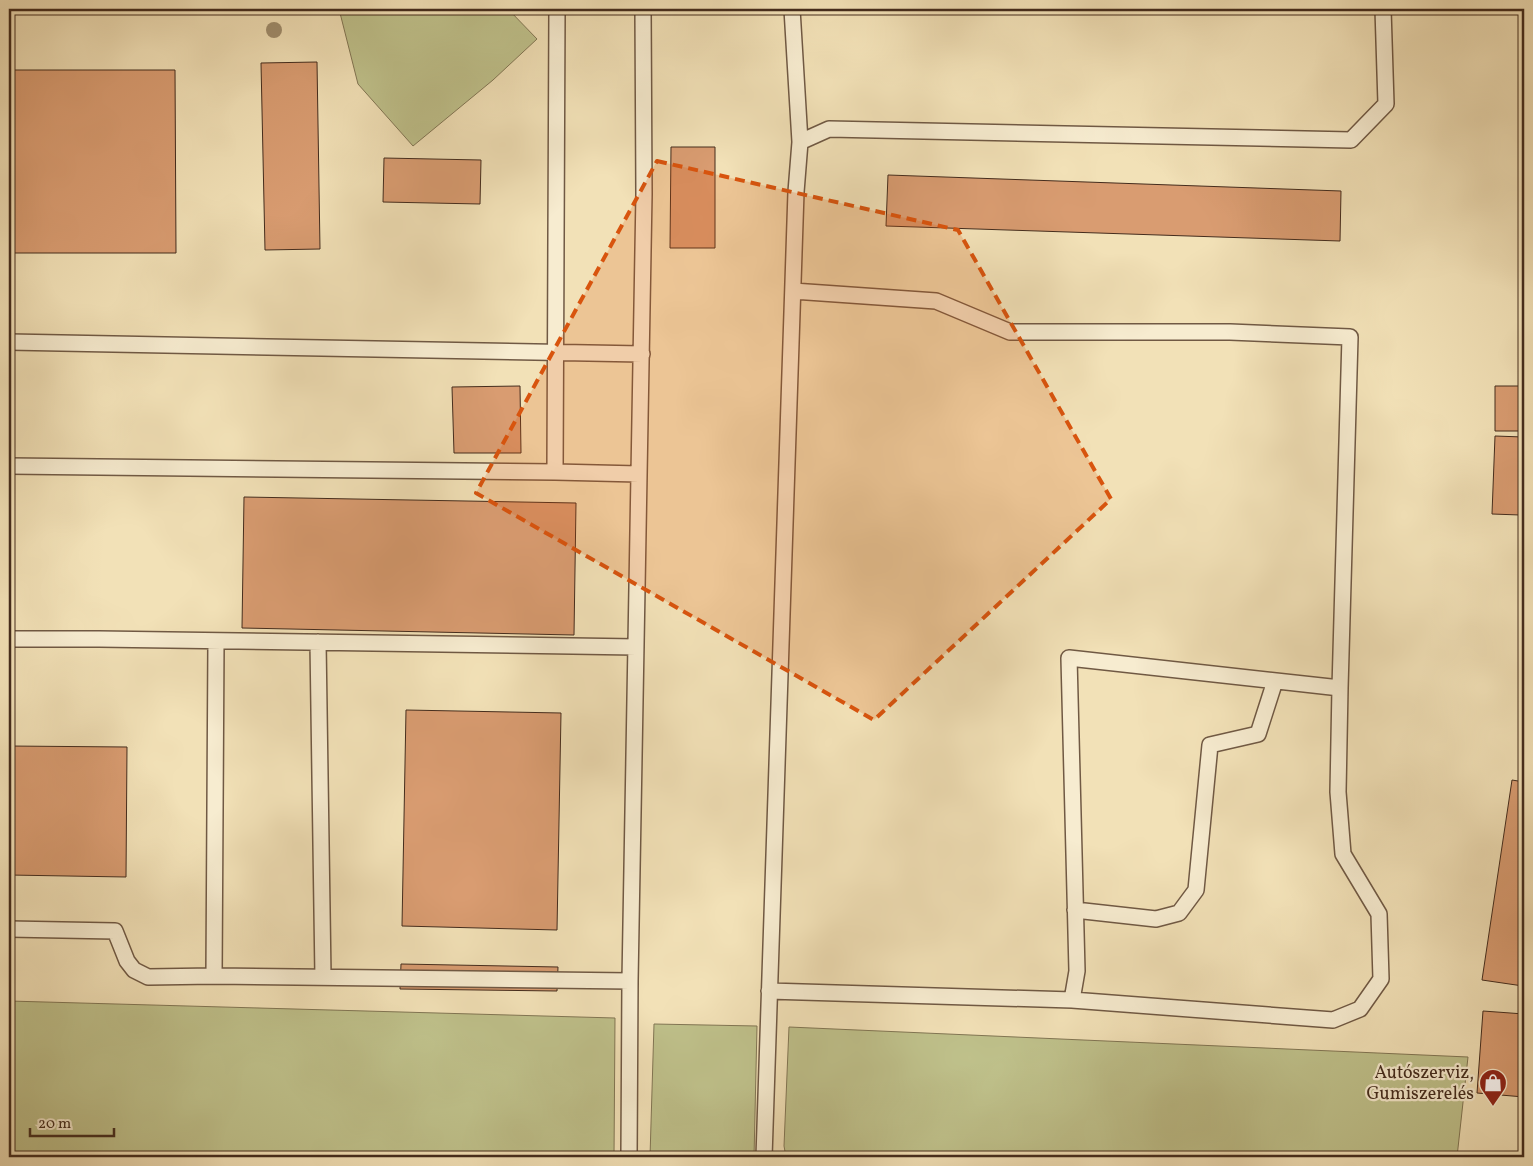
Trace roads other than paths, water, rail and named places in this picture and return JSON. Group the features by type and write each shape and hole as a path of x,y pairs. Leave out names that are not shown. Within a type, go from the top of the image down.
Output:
{"lane":[{"path":"555,472 557,9"},
{"path":"629,1157 630,981 644,194 643,9"},
{"path":"764,1157 796,192 800,142 792,9"},
{"path":"800,142 829,129 1352,140 1386,104 1383,9"},
{"path":"769,991 1072,1000 1333,1020 1360,1009 1381,979 1379,914 1343,854 1338,792 1350,337 1230,332 1010,332 936,301 793,292"},
{"path":"9,342 642,354"},
{"path":"9,466 639,474"},
{"path":"9,639 636,648"},
{"path":"214,976 216,641"},
{"path":"318,642 323,977"},
{"path":"1072,1000 1076,971 1069,658 1340,688"},
{"path":"1075,910 1156,919 1179,913 1196,890 1210,745 1258,734 1275,681"},
{"path":"9,929 114,931 127,961 134,970 148,977 214,976 630,981"}],"place":[{"name":"Autószerviz, Gumiszerelés","path":"1493,1107"}]}
